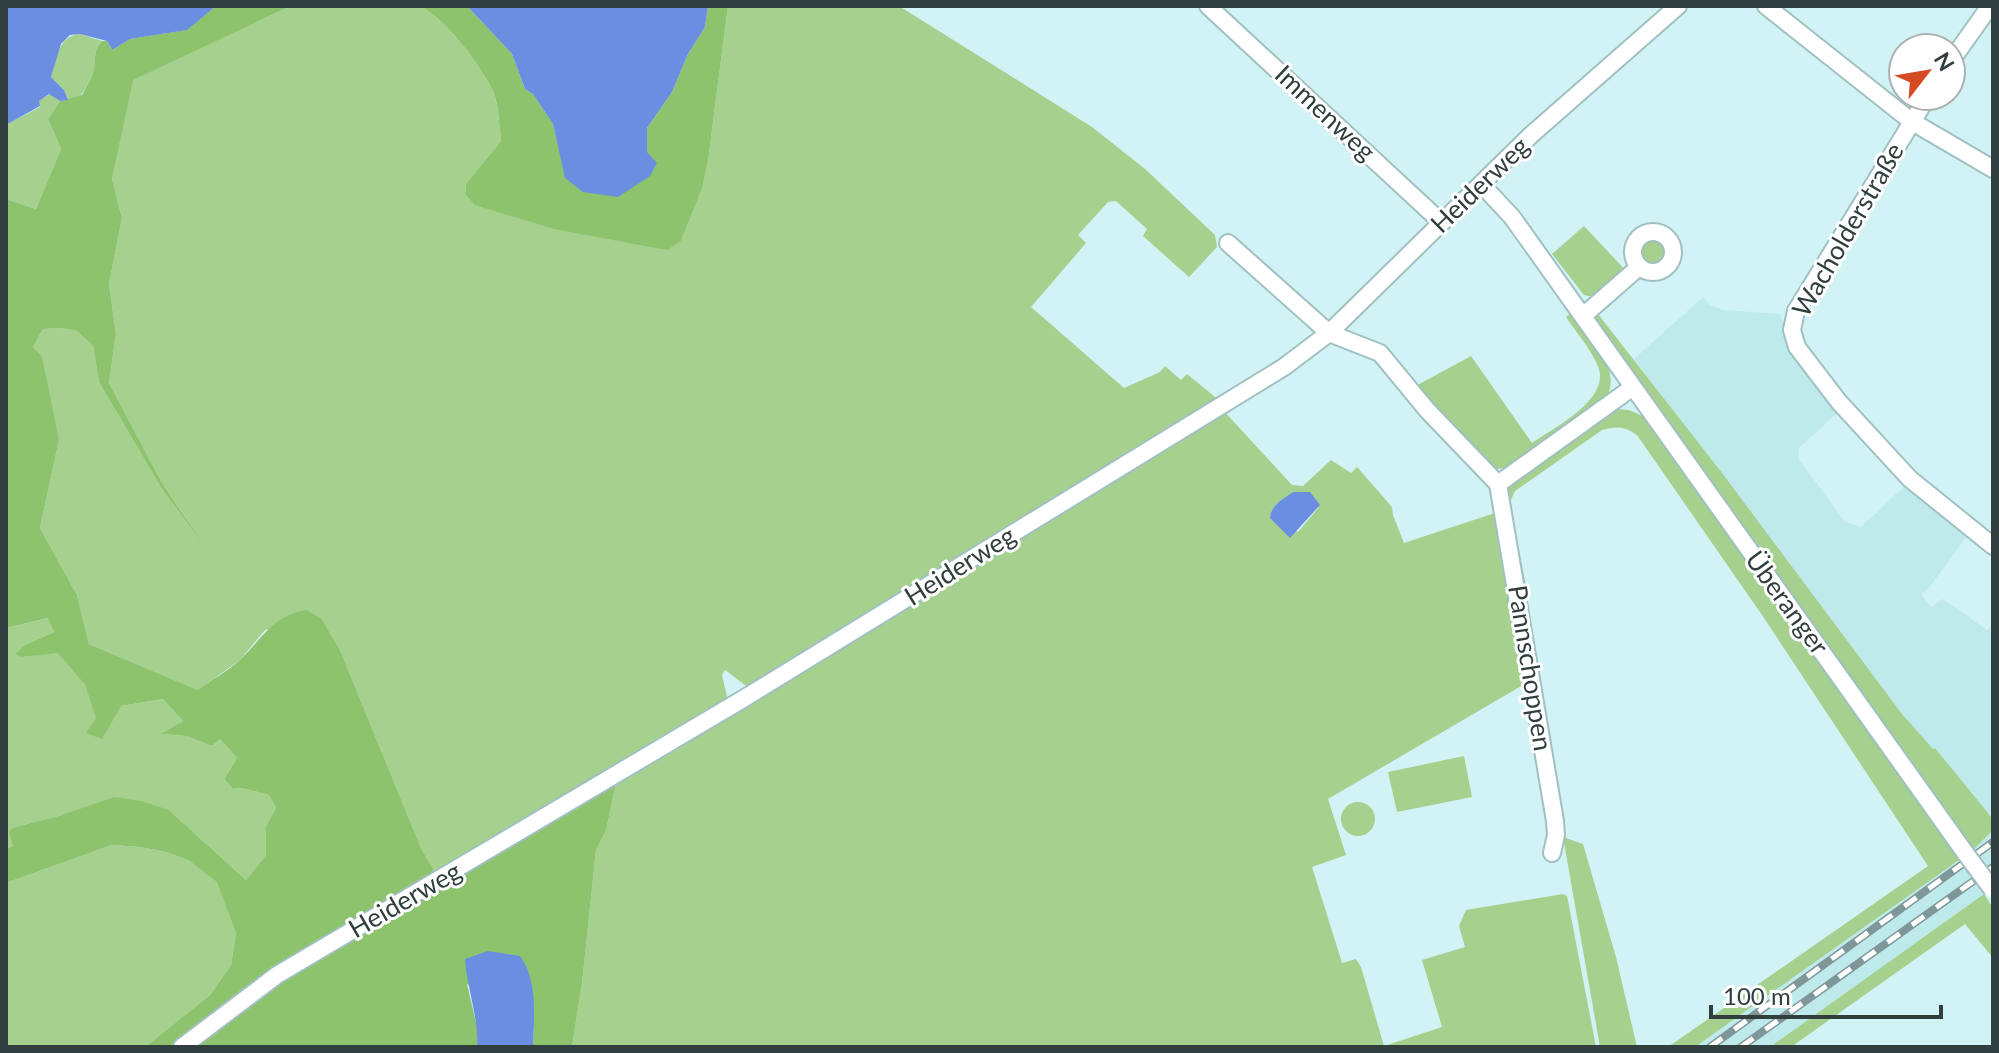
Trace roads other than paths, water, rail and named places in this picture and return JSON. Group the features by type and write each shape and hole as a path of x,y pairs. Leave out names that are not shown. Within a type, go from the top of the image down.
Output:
{"street":[{"name":"Immenweg","path":"1208,6 1441,222"},
{"name":"Heiderweg","path":"182,1047 277,975 743,699 1272,375 1329,333 1552,116 1678,6"},
{"path":"1766,6 1911,121 1993,169"},
{"path":"1967,38 1990,6"},
{"path":"1911,121 1917,112"},
{"name":"Wacholderstraße","path":"1911,121 1796,311 1792,330 1803,357 1858,424 1923,491 1993,546"},
{"name":"Überanger","path":"1482,185 1512,217 1992,889"},
{"path":"1228,243 1329,333 1380,353 1427,410 1498,484 1633,387"},
{"path":"1583,316 1639,267"},
{"name":"Pannschoppen","path":"1498,484 1555,821 1552,853"}],"water":[{"path":"6,6 216,6 187,30 130,39 112,50 107,41 80,34 70,35 61,44 51,77 64,90 68,100 60,101 49,94 39,101 40,106 6,125"},
{"path":"467,6 708,6 705,27 688,54 672,92 647,128 647,152 657,163 650,176 618,197 583,192 565,178 553,124 533,94 525,89 512,54"},
{"path":"1293,492 1310,492 1320,505 1290,538 1270,518 1275,506"},
{"path":"488,951 520,956 526,966 534,999 533,1047 477,1047 465,959"}],"railway":[{"path":"1710,1047 1993,842"},
{"path":"1741,1047 1993,867"}]}
